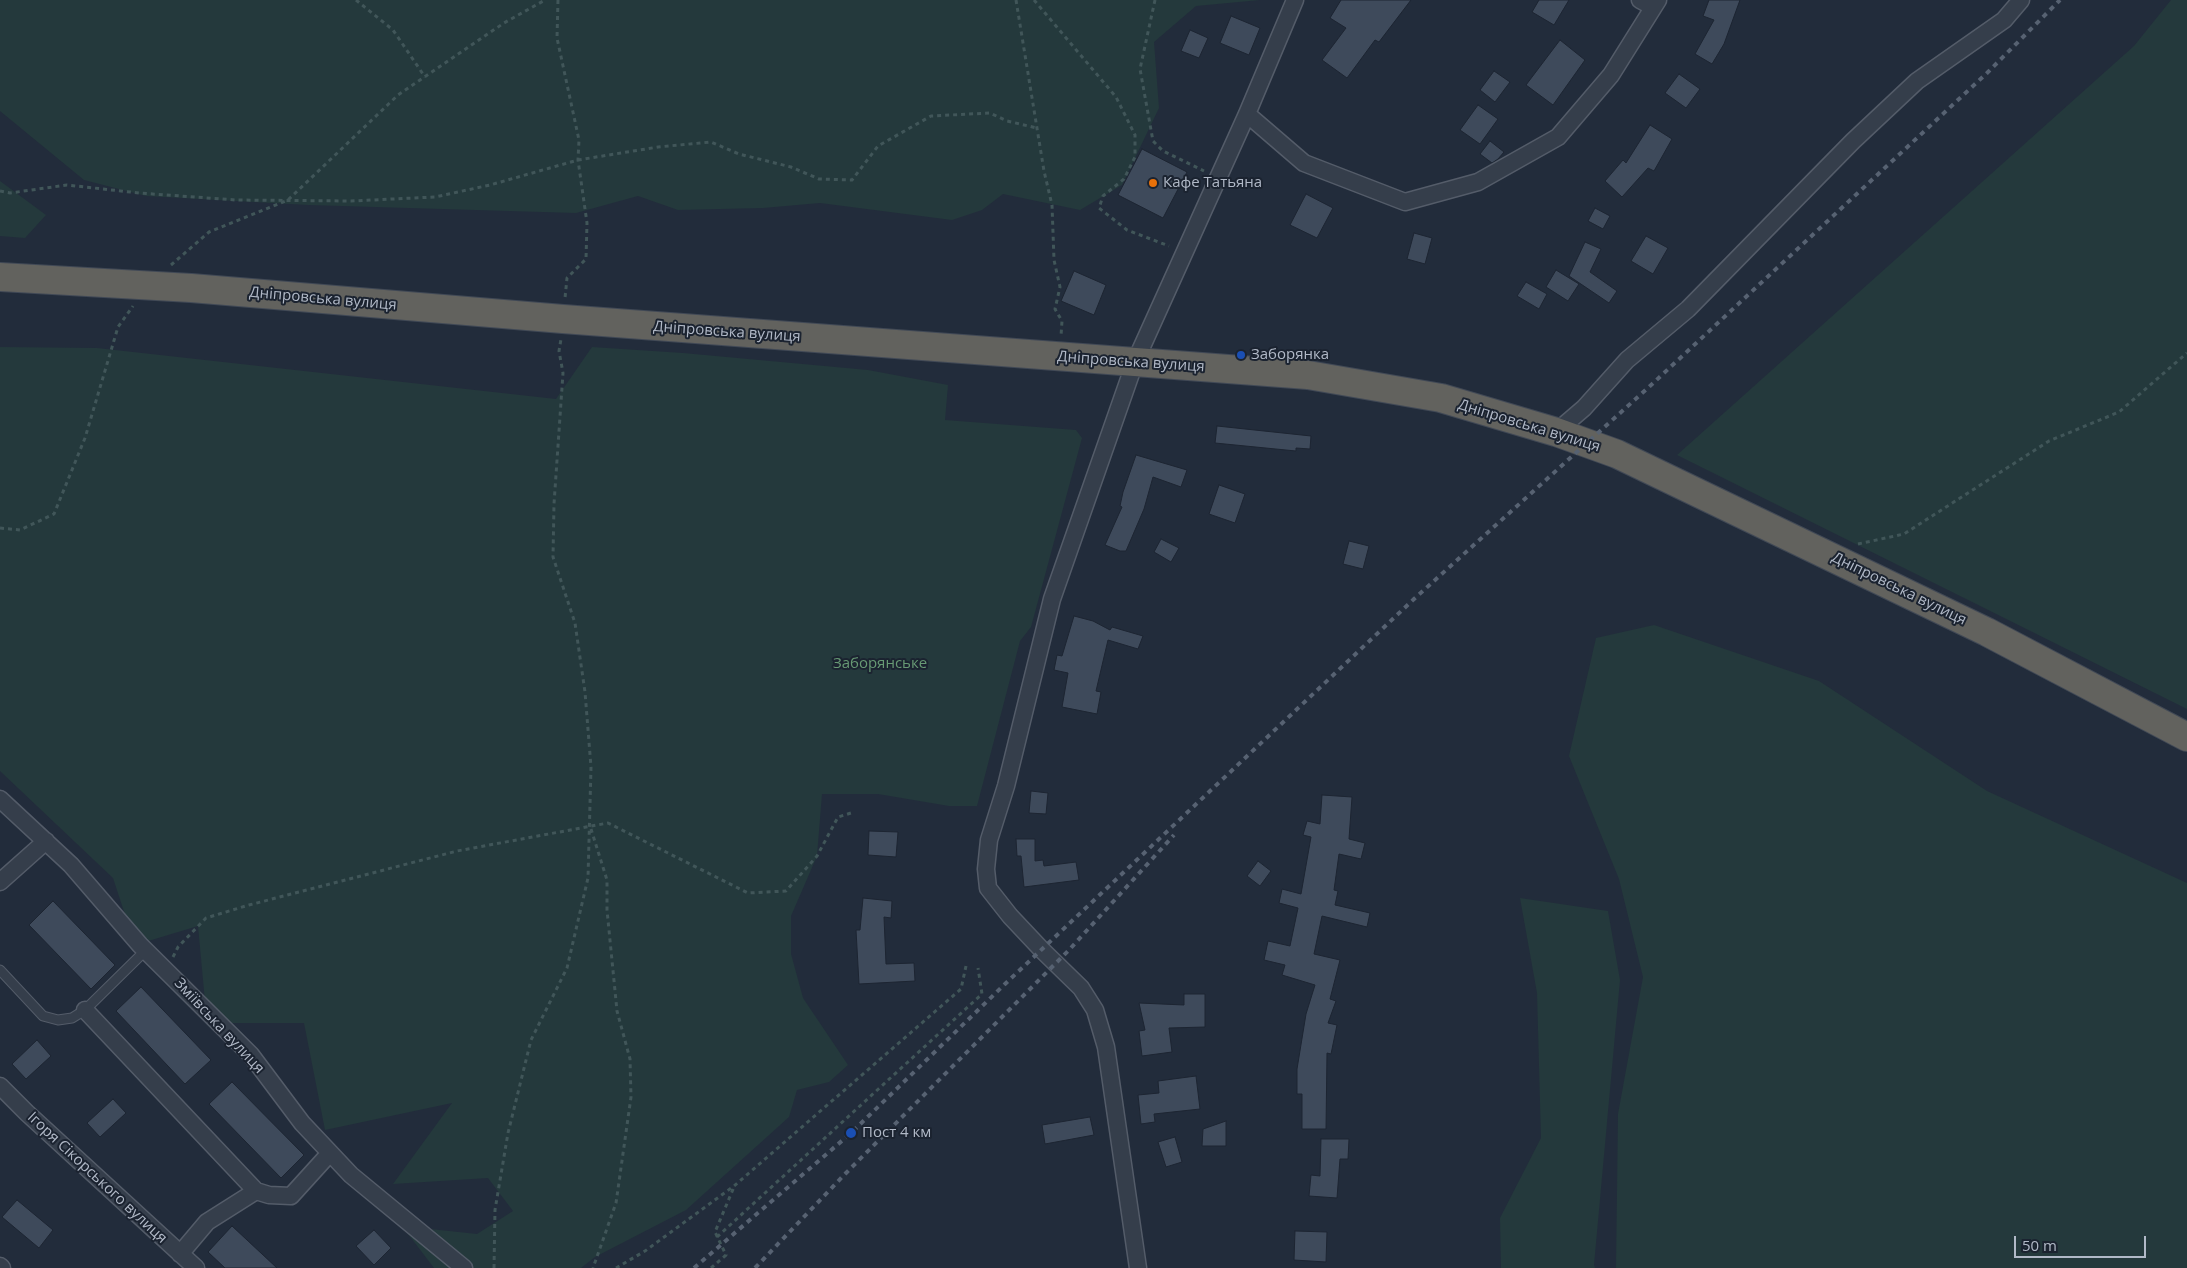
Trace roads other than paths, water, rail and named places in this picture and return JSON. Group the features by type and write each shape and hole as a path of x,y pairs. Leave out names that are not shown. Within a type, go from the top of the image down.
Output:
{"highway":[{"name":"Дніпровська вулиця","path":"0,277 148,285 1308,376 1441,398 1556,432 1617,454 1987,632 2187,737"}],"street":[{"path":"1138,1268 1106,1047 1094,1010 1081,988 1042,950 988,888 986,869 989,840 1006,786 1052,599 1135,362 1247,114 1295,0"},
{"path":"1556,432 1584,408 1627,360 1688,309 1852,141 1917,81 2004,20 2021,0"},
{"path":"1247,114 1304,163 1405,202 1478,182 1558,137 1611,75 1650,2"},
{"name":"Зміївська вулиця","path":"0,798 71,865 146,950 250,1055 302,1123 350,1175 464,1268"},
{"path":"0,882 46,841"},
{"path":"85,1010 256,1191 268,1195 291,1196 330,1153"},
{"name":"Ігоря Сікорського вулиця","path":"0,1086 196,1268"},
{"path":"180,1254 207,1222 256,1191"}],"lane":[{"path":"0,970 43,1016 58,1020 72,1018 85,1010 146,950"}],"railway":[{"path":"694,1268 851,1133 1005,984 1414,599 1650,386 1987,73 2060,0"},
{"path":"755,1268 846,1173 1069,950 1174,835"}],"place":[{"name":"Кафе Татьяна","path":"1153,183"},
{"name":"Заборянка","path":"1241,355"},
{"name":"Пост 4 км","path":"851,1133"}],"park label":[{"name":"Заборянське","path":"880,664"}]}
